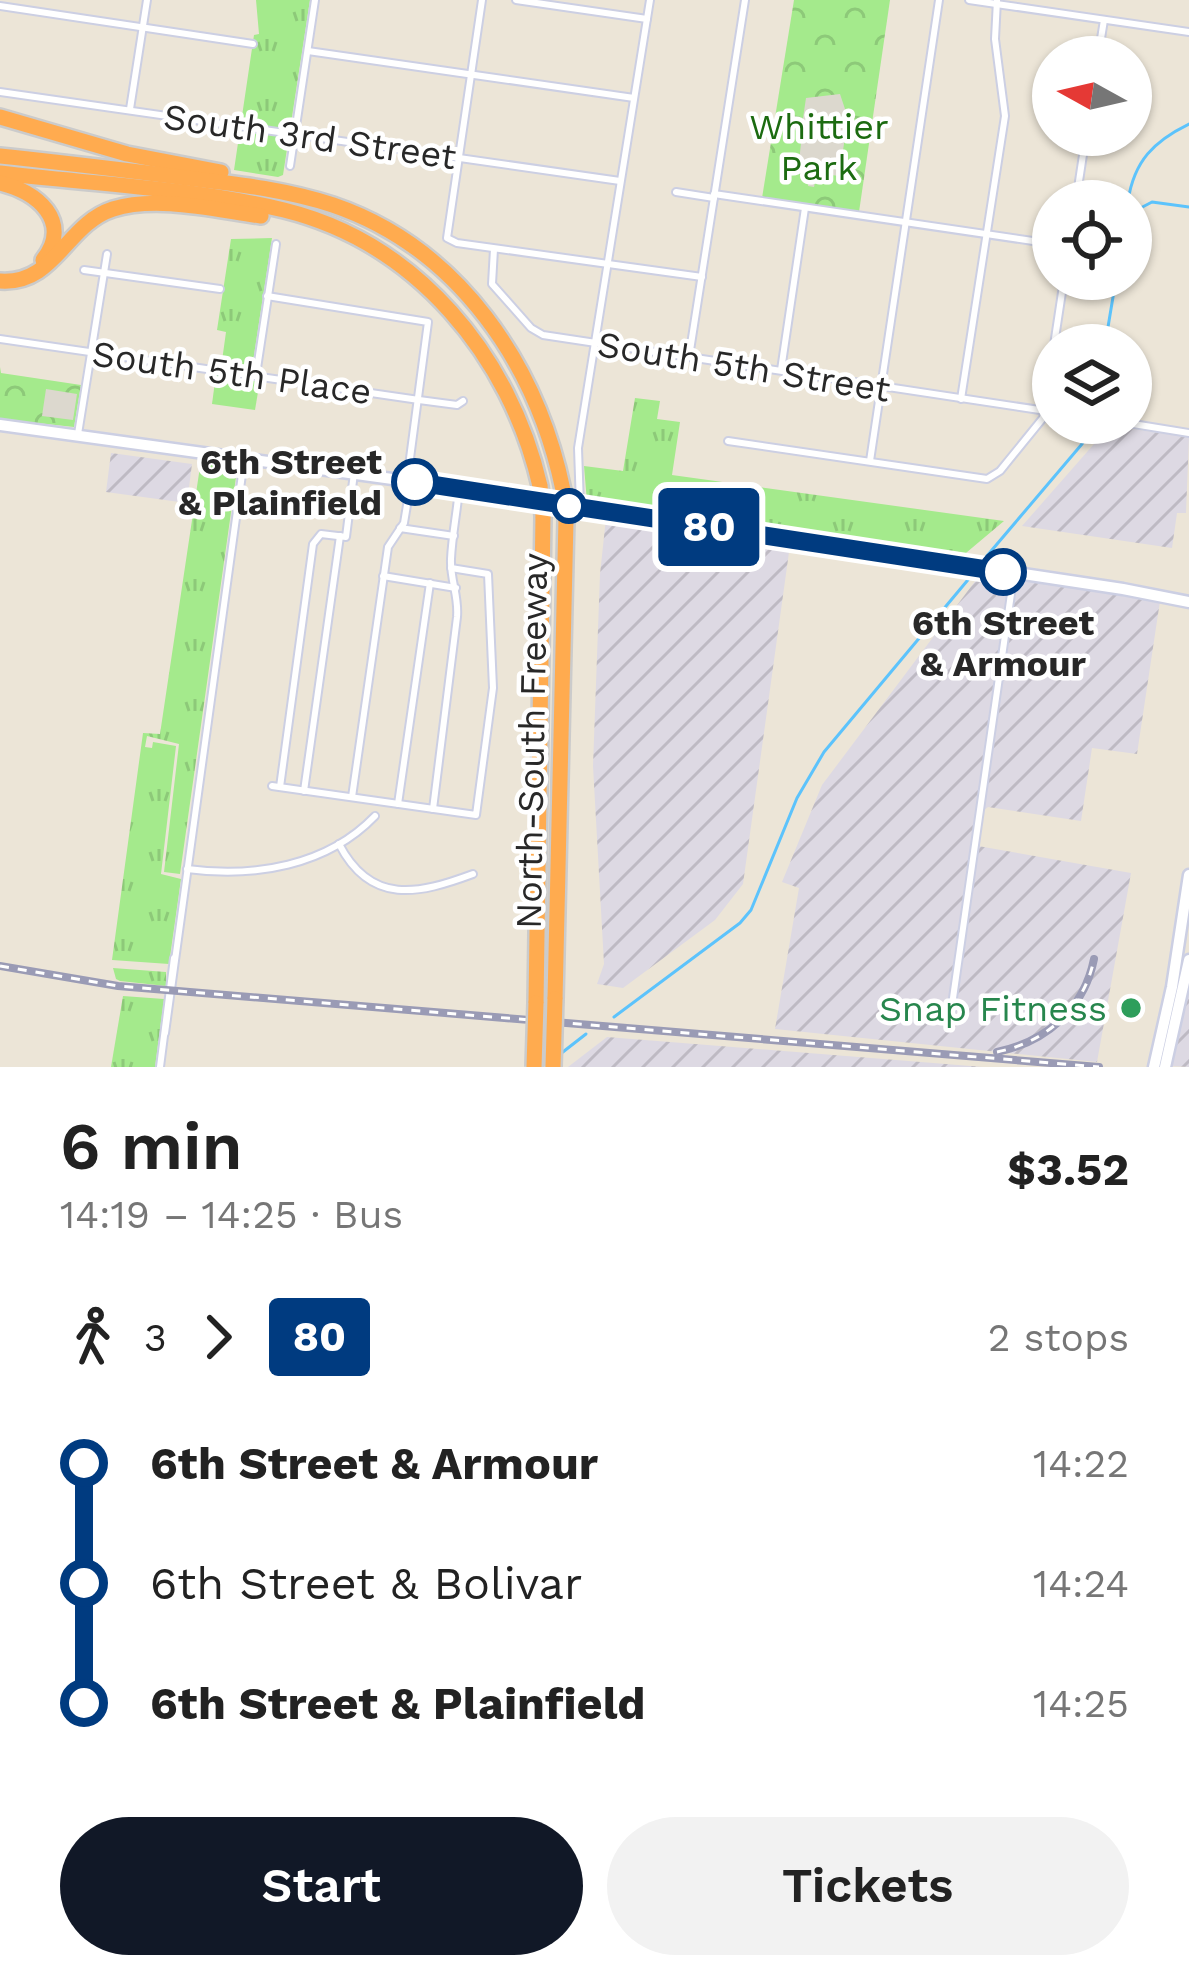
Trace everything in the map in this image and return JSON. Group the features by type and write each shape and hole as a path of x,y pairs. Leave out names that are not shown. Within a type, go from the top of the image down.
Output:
{"highway":[{"path":"0,118 128,154 240,176 257,186"},
{"name":"North-South Freeway","path":"0,155 257,186 337,206 406,242 450,277 496,328 531,388 553,446 566,519 553,1067"},
{"name":"North-South Freeway","path":"0,173 260,206 322,224 386,255 427,286 457,317 495,370 514,406 540,487 543,516 530,1067"},
{"path":"0,183 38,200 51,215 55,229 48,253 31,271 0,278"},
{"path":"0,278 17,281 41,272 87,223 129,205 254,215 313,227 322,224"}],"street":[{"path":"130,110 147,0"},
{"path":"290,166 315,0"},
{"path":"482,0 447,238 702,277"},
{"path":"516,0 647,19"},
{"path":"580,507 578,448 650,0"},
{"path":"689,357 745,0"},
{"path":"870,461 939,0"},
{"path":"969,0 1189,32"},
{"path":"961,399 1005,116 995,39 996,2"},
{"path":"0,6 254,44"},
{"path":"1101,36 1104,20"},
{"path":"308,51 634,98"},
{"name":"South 3rd Street","path":"0,92 620,181"},
{"path":"676,192 1032,241"},
{"path":"781,370 806,208"},
{"path":"256,375 276,244"},
{"name":"South 5th Street","path":"494,248 492,284 543,335 1032,409"},
{"path":"78,436 107,254"},
{"path":"84,270 220,289"},
{"path":"267,296 428,322 409,481 400,528 388,547 352,797"},
{"name":"South 5th Place","path":"0,339 419,400 457,405 463,401"},
{"path":"0,425 409,481 1189,599"},
{"path":"1152,427 1189,433"},
{"path":"728,441 987,478 1000,472 1032,433"},
{"path":"160,1067 244,460"},
{"path":"354,473 346,537 321,534 314,544 276,786 476,815 493,688 488,574 451,568"},
{"path":"433,809 452,665 456,588 451,568 459,489"},
{"path":"400,528 454,536"},
{"path":"304,790 340,536"},
{"path":"951,1012 1014,573"},
{"path":"383,576 456,588"},
{"path":"398,804 430,583"},
{"path":"187,869 224,872 281,867 339,844 376,816"},
{"path":"339,844 357,871 391,890 430,889 473,874"},
{"path":"1154,1067 1184,948 1189,875"},
{"path":"1165,1067 1189,960"}],"shaded area":[{"path":"840,94 848,118 839,176 817,173 814,187 808,186 809,174 798,172 802,133 790,128 802,125 806,98"},
{"path":"46,389 77,394 73,420 42,416"},
{"path":"1152,432 1189,437 1186,513 1177,513 1172,548 1022,526 1094,444 1152,444"},
{"path":"111,453 192,464 187,503 106,492"},
{"path":"606,518 790,545 743,884 715,920 623,988 597,984 604,964 593,766"},
{"path":"982,572 1160,601 1137,754 1092,748 1081,821 988,807 983,811 978,846 1131,873 1097,1062 775,1029 799,888 782,882 822,785"},
{"path":"1189,986 1189,1067 1171,1066 1178,1032"},
{"path":"607,1037 983,1067 568,1067"}],"green space":[{"path":"256,0 310,0 283,175 278,177 234,170 254,35 259,34"},
{"name":"Whittier Park","path":"794,0 890,0 859,212 762,198"},
{"path":"272,238 252,368 221,368 226,332 217,330 231,239"},
{"path":"0,367 1,373 81,385 74,427 0,419"},
{"path":"216,374 260,380 255,410 212,404"},
{"path":"635,398 660,401 657,419 680,422 672,475 1004,521 960,558 587,502 584,466 623,471"},
{"path":"201,460 232,464 237,470 180,874 164,872 179,744 147,736 145,747 152,748 153,742 176,746 161,874 181,879 169,964 112,960 143,733 160,734"},
{"path":"113,968 166,972 166,986 120,981"},
{"path":"123,996 164,999 155,1067 111,1067"}],"waterway":[{"path":"1133,180 1148,154 1189,124"},
{"path":"1152,202 1189,207"},
{"path":"1108,324 1112,300"},
{"path":"986,557 1082,444"},
{"path":"614,1017 751,910 797,798 824,752 972,575"},
{"path":"559,1055 586,1034"}],"railway":[{"path":"997,1052 1031,1040 1060,1020 1082,993 1094,959"},
{"path":"0,966 118,986 1099,1067"}],"bus line":[{"name":"80","path":"415,482 1003,572"}],"place":[{"name":"6th Street & Plainfield","path":"415,482"},
{"name":"6th Street & Armour","path":"1003,572"},
{"name":"Snap Fitness","path":"1131,1008"}]}
